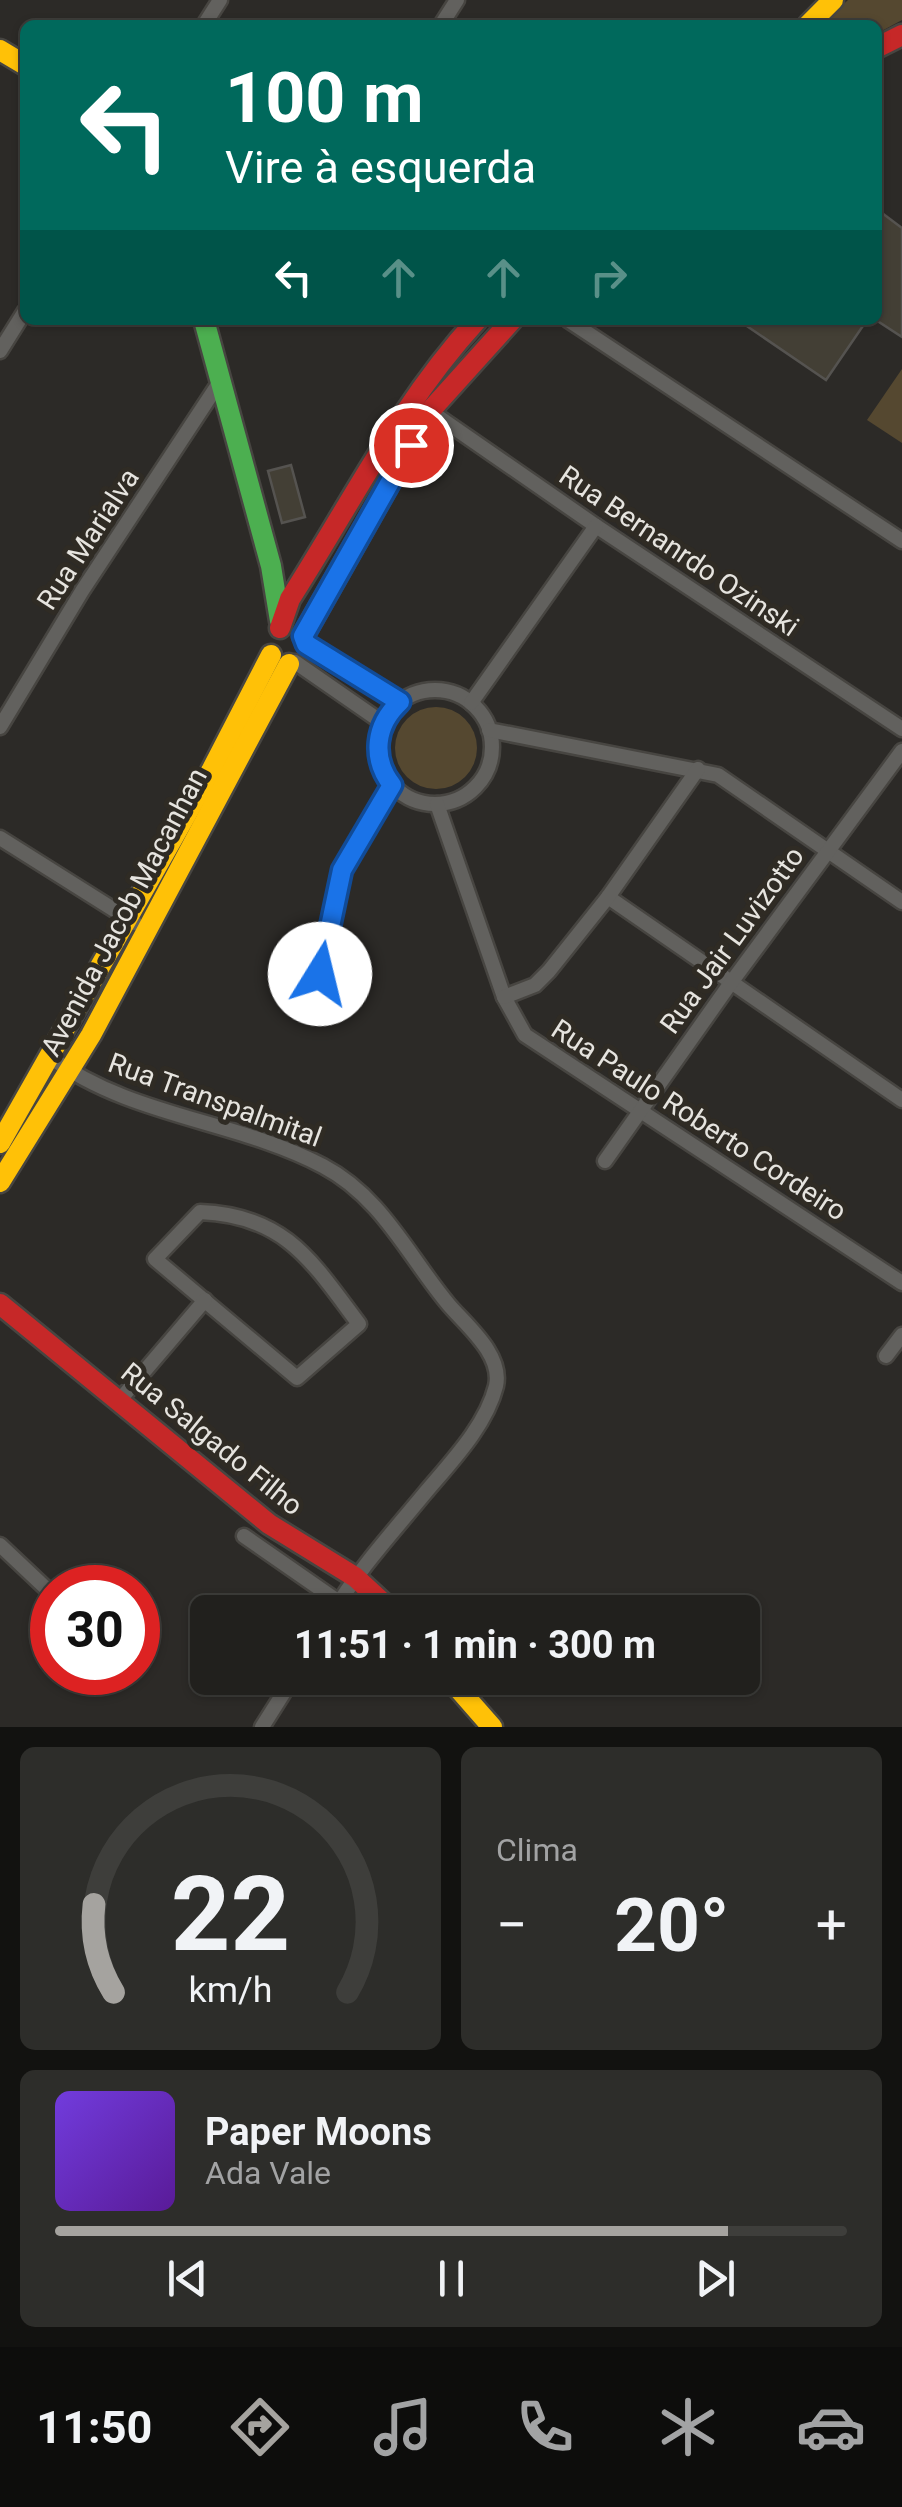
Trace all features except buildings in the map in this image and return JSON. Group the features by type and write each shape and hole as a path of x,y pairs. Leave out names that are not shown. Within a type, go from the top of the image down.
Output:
{"main road":[{"path":"813,20 834,0"},
{"path":"205,325 271,566 280,628"},
{"path":"280,628 290,598 402,409 446,351 472,325"},
{"name":"Avenida Jacob Macanhan","path":"0,1143 211,771 328,595 430,411 507,325"},
{"path":"304,578 312,589 328,595"},
{"path":"280,628 293,628 293,652"},
{"name":"Avenida Jacob Macanhan","path":"0,1182 70,1072 293,652"},
{"name":"Rua Salgado Filho","path":"0,1304 269,1524 354,1577 374,1595"},
{"path":"464,1695 492,1727"}],"street":[{"path":"0,351 20,319"},
{"path":"576,325 902,541"},
{"name":"Rua Marialva","path":"0,727 82,591 221,380"},
{"name":"Rua Bernanrdo Ozinski","path":"430,411 902,730"},
{"path":"471,703 596,526"},
{"path":"293,652 400,702"},
{"path":"293,652 383,723"},
{"path":"435,690 471,703 489,730 491,756 482,780 460,798 436,804 410,798 392,785 378,756 383,723 400,702 435,690"},
{"path":"489,730 698,769 729,782 902,902"},
{"name":"Rua Jair Luvizotto","path":"606,1161 902,750"},
{"path":"504,997 535,985 608,897 698,769"},
{"path":"320,974 342,870 392,785"},
{"name":"Rua Paulo Roberto Cordeiro","path":"436,804 504,997 525,1036 902,1283"},
{"path":"0,838 147,929"},
{"path":"608,897 902,1100"},
{"name":"Rua Transpalmital","path":"50,1057 70,1072 160,1112 259,1140 324,1166 370,1200 493,1358 497,1384 463,1448 343,1595"},
{"path":"200,1212 217,1213 290,1239 359,1324 296,1378 206,1300 155,1258 200,1212"},
{"path":"119,1401 206,1300"},
{"path":"886,1356 902,1335"},
{"path":"244,1536 320,1595"},
{"path":"0,1545 30,1573"},
{"path":"262,1727 282,1695"}],"shaded area":[{"path":"848,0 902,0 902,20 882,31 882,20 826,20"},
{"path":"902,369 902,443 867,420"},
{"path":"436,707 452,710 465,719 474,732 474,764 465,777 452,786 436,789 420,786 407,777 398,764 395,748 398,732 407,719 420,710"}],"traffic: fast":[{"path":"205,325 271,566 280,621"}],"traffic: slow":[{"path":"813,20 833,0"},
{"path":"0,50 20,62"},
{"path":"0,1143 211,771 271,655"},
{"path":"0,1182 91,1035 289,664"},
{"path":"464,1695 492,1727"}],"traffic: jam":[{"path":"882,45 902,35"},
{"path":"280,628 290,599 378,455 424,386 473,325"},
{"path":"303,636 430,411 507,325"},
{"path":"0,1304 269,1524 355,1577 375,1595"}],"route":[{"path":"320,974 330,910 342,870 392,785 378,756 378,739 386,718 400,702 306,644 303,636 411,445"}]}
